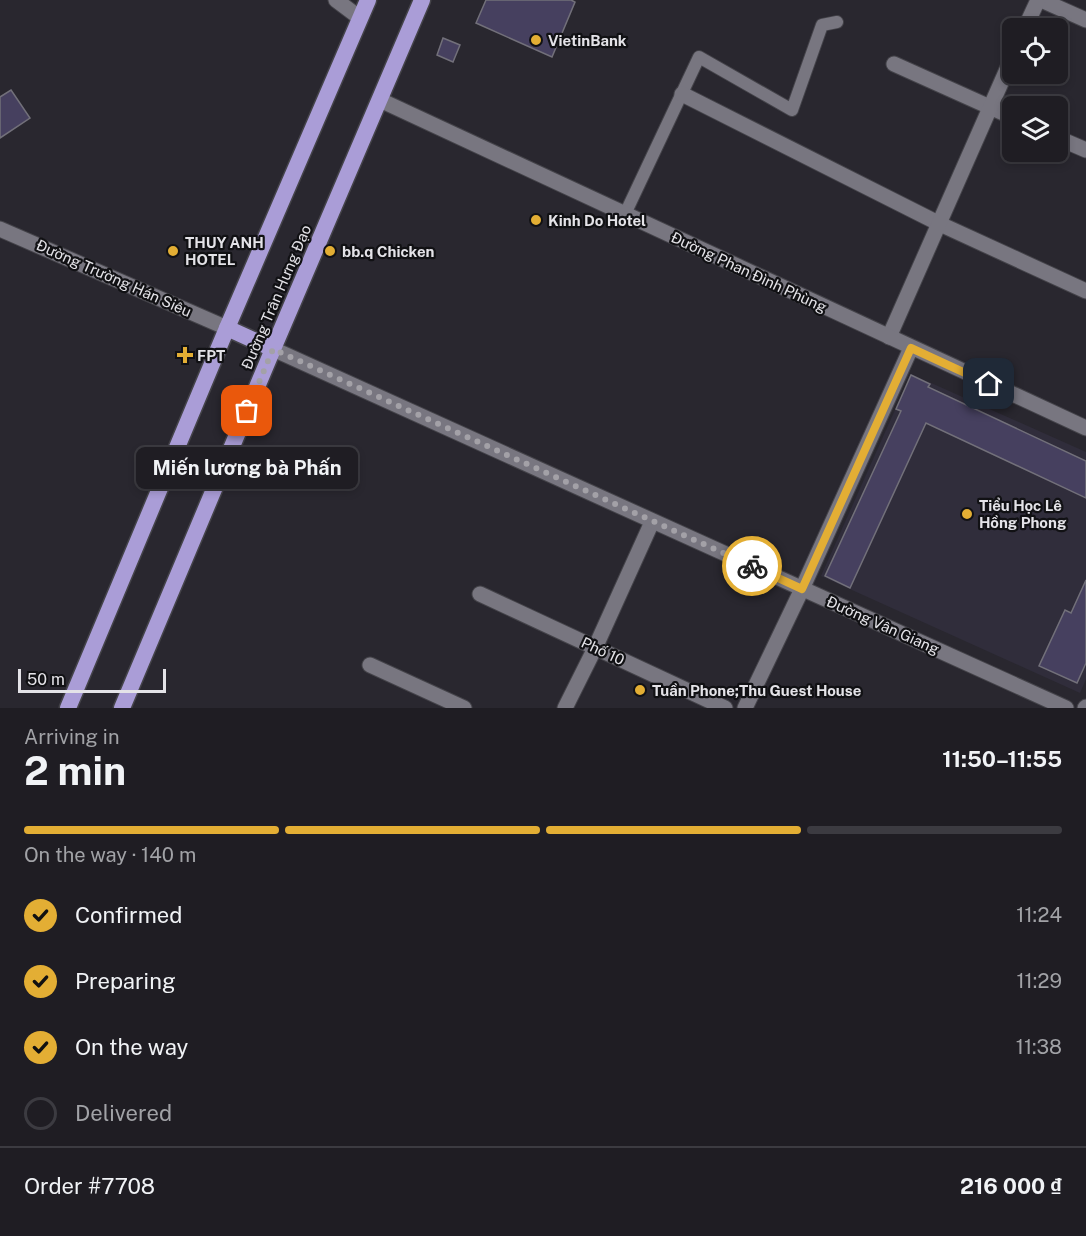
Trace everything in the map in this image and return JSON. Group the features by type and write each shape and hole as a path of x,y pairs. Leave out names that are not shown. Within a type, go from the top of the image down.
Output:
{"highway":[{"path":"68,708 227,328 368,0"},
{"name":"Đường Trân Hưng Đạo","path":"122,708 422,0"},
{"path":"227,328 273,349"}],"street":[{"path":"336,0 360,18"},
{"path":"1031,18 1040,0 1086,20"},
{"path":"894,64 1002,113"},
{"path":"889,337 1002,82"},
{"path":"682,94 940,224 1086,291"},
{"name":"Đường Phan Đình Phùng","path":"380,100 1086,428"},
{"path":"1068,142 1086,150"},
{"name":"Đường Trường Hán Siêu","path":"0,229 227,328"},
{"path":"745,708 802,589 911,348"},
{"name":"Đường Vân Giang","path":"273,349 1066,708"},
{"path":"565,708 596,648 652,522"},
{"name":"Phố 10","path":"480,594 725,708"},
{"path":"370,665 464,708"}],"lane":[{"path":"625,214 699,57 792,110 822,25 837,22"}],"shaded area":[{"name":"Tiểu Học Lê Hồng Phong","path":"911,374 1086,452 1086,679 1080,693 821,576"}],"building":[{"name":"VietinBank","path":"486,0 571,0 575,2 552,57 476,23"},
{"path":"443,38 460,45 453,62 437,55"},
{"path":"11,90 30,118 0,138 0,97"},
{"path":"911,375 930,384 928,387 1086,461 1086,498 926,423 850,588 825,576 901,411 896,409"},
{"path":"1086,580 1086,663 1077,683 1039,666 1065,610 1071,613"}],"way so far":[{"path":"247,411 273,349 752,566"}],"place":[{"name":"VietinBank","path":"536,40"},
{"name":"Kinh Do Hotel","path":"536,220"},
{"name":"THUY ANH HOTEL","path":"173,251"},
{"name":"bb.q Chicken","path":"330,251"},
{"name":"FPT","path":"185,355"},
{"name":"Miến lương bà Phấn","path":"247,411"},
{"name":"Tiểu Học Lê Hồng Phong","path":"967,514"},
{"name":"Tuần Phone;Thu Guest House","path":"640,690"}],"route":[{"path":"752,566 802,589 911,348 989,384"}]}
